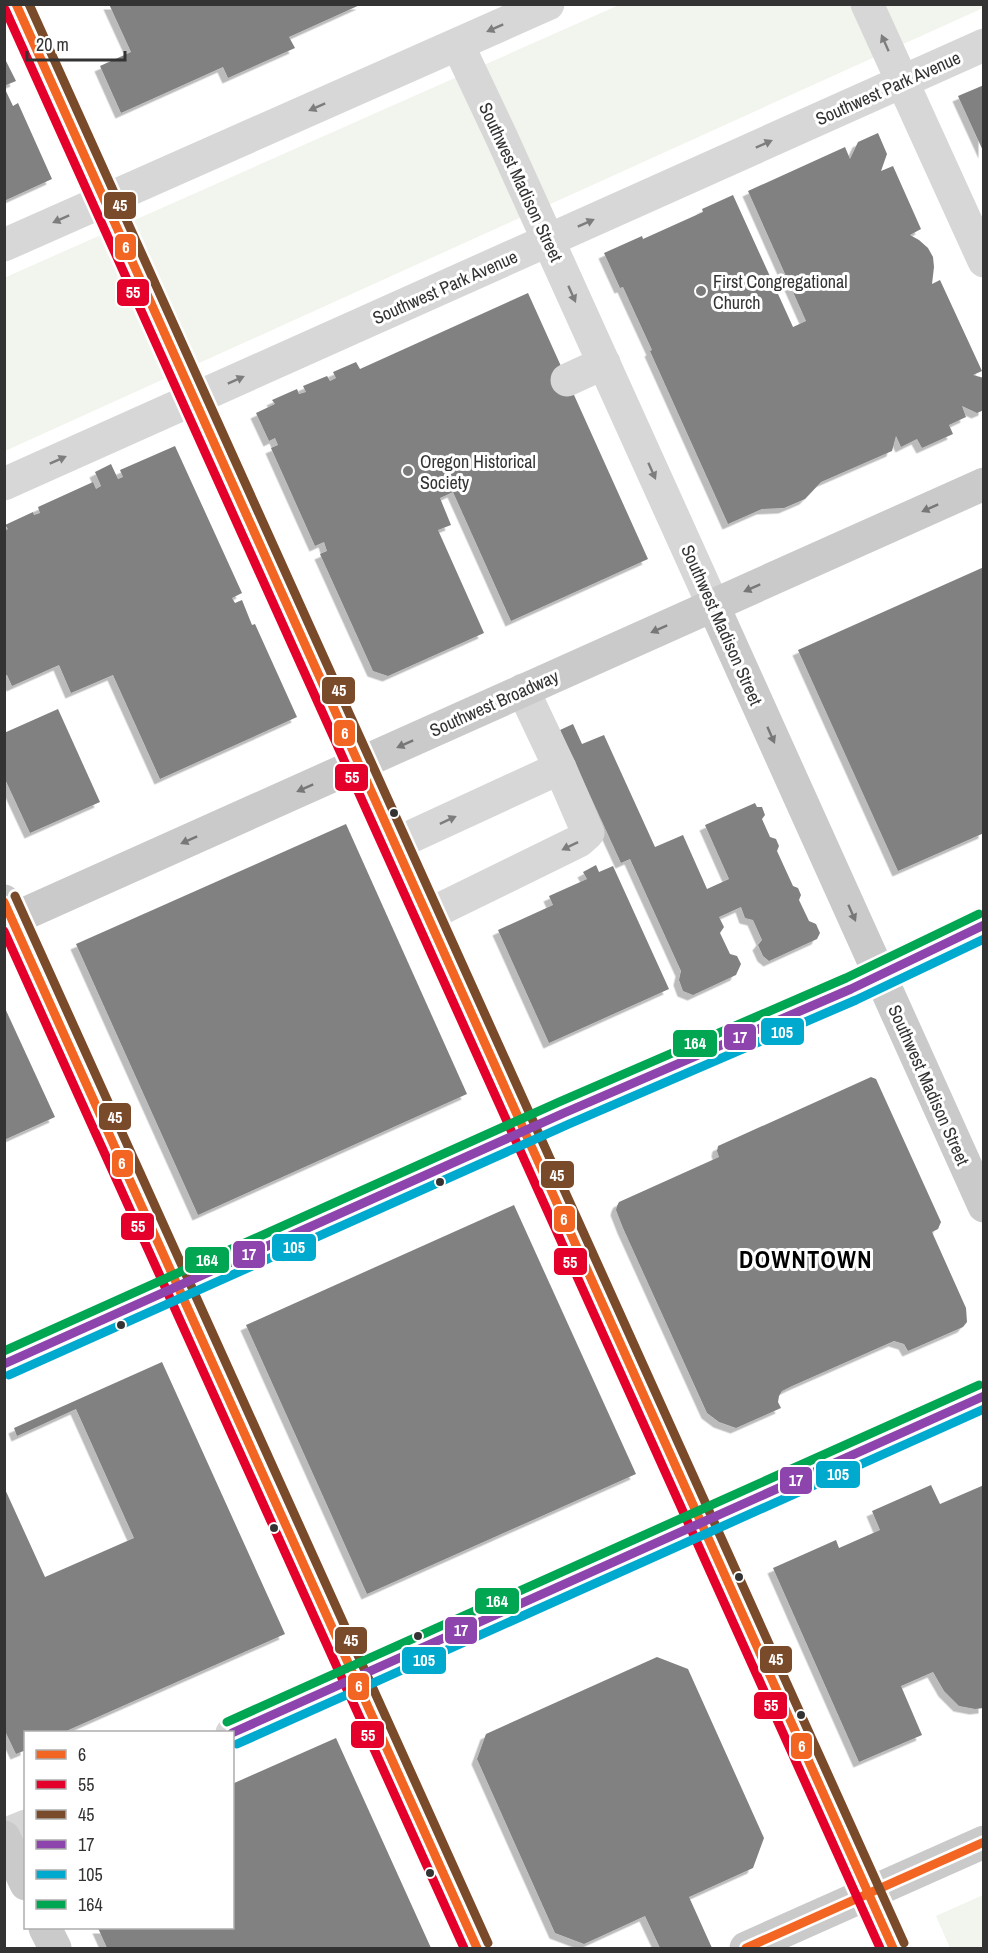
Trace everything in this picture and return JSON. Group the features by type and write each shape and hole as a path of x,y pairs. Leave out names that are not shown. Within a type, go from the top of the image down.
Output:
{"main road":[{"path":"16,4 893,1948"},
{"name":"Southwest Broadway","path":"7,914 359,764 984,484"},
{"name":"Southwest Madison Street","path":"713,605 984,1206"},
{"path":"7,914 477,1948"},
{"path":"4,1836 24,1880"},
{"path":"746,1948 984,1842"},
{"path":"46,1929 55,1948"}],"street":[{"path":"4,245 548,4"},
{"path":"867,4 984,261"},
{"name":"Southwest Madison Street","path":"458,45 713,605"},
{"name":"Southwest Park Avenue","path":"4,484 984,45"},
{"path":"567,380 604,363"},
{"path":"428,915 579,841 588,833 523,690"},
{"path":"395,844 560,768"},
{"path":"4,1364 524,1131 880,975 984,925"},
{"path":"234,1732 984,1396"},
{"path":"4,1836 24,1827"}],"shaded area":[{"path":"619,5 983,5 983,8 5,451 4,278"},
{"path":"983,1895 983,1948 950,1948 936,1916"}],"building":[{"path":"109,4 362,4 289,37 295,48 228,78 223,67 121,113 100,66 131,52"},
{"path":"4,57 16,81 4,86"},
{"path":"984,85 984,153 958,96"},
{"path":"4,87 13,106 18,103 52,179 4,201"},
{"path":"878,133 887,154 881,171 893,166 921,229 910,235 928,248 933,257 932,284 940,280 982,371 973,375 984,378 984,410 977,413 962,406 966,417 949,425 953,434 922,448 917,439 901,447 896,436 892,451 821,482 805,499 784,508 762,509 728,524 650,351 652,350 623,287 620,288 604,253 642,236 643,239 703,212 702,209 733,195 793,327 806,321 748,191 845,147 850,159 858,142"},
{"name":"Oregon Historical Society","path":"528,293 648,559 511,621 453,492 440,498 451,525 438,530 484,633 388,676 373,671 320,554 327,551 324,542 315,546 271,448 278,445 275,438 269,441 256,413 275,404 272,400 297,389 299,394 306,392 303,386 327,376 330,381 336,378 333,372 356,362 360,369"},
{"path":"175,446 242,593 232,598 235,603 242,600 297,717 160,779 113,675 71,693 59,665 12,686 7,675 4,676 4,531 8,529 5,525 33,512 34,515 40,513 38,507 93,482 96,489 101,486 95,472 111,464 118,479 123,477 120,470"},
{"path":"984,567 984,833 898,871 798,650"},
{"path":"58,709 100,802 30,833 4,777 4,733"},
{"path":"573,724 582,744 604,735 655,847 683,835 707,889 729,879 705,825 755,803 757,807 762,807 765,815 762,819 770,837 776,839 779,846 777,851 793,886 798,888 801,895 799,900 809,921 816,924 820,933 817,939 769,961 763,956 758,945 762,940 753,920 745,918 741,907 719,917 724,927 720,933 730,954 737,956 741,964 736,975 693,995 683,991 679,980 681,971 630,859 621,863 560,730"},
{"path":"346,824 467,1094 198,1215 76,944"},
{"path":"596,865 599,872 613,866 669,989 549,1043 498,930 553,905 549,896 587,879 583,872"},
{"path":"4,1006 55,1117 4,1140"},
{"path":"871,1077 876,1079 941,1222 938,1229 932,1232 966,1308 967,1322 963,1327 908,1351 904,1344 894,1341 792,1386 782,1391 779,1396 778,1402 781,1408 736,1428 719,1422 707,1413 623,1228 616,1210 617,1206 619,1202 719,1157 718,1146"},
{"path":"514,1205 636,1474 367,1594 246,1325"},
{"path":"162,1362 285,1634 66,1731 24,1731 24,1751 16,1754 4,1729 4,1487 45,1577 134,1538 76,1409 17,1436 14,1428"},
{"path":"931,1485 940,1504 984,1485 984,1708 959,1706 944,1691 933,1672 901,1686 922,1735 859,1762 773,1568 836,1540 839,1548 880,1530 872,1511"},
{"path":"657,1657 688,1669 764,1838 753,1868 689,1897 712,1948 660,1948 645,1916 584,1944 555,1933 477,1759 486,1734"},
{"path":"336,1738 431,1948 107,1948 98,1929 234,1929 234,1783"}],"transit line":[{"name":"6","path":"16,4 893,1948"},
{"name":"45","path":"29,4 904,1943"},
{"name":"55","path":"5,9 880,1948"},
{"name":"45","path":"15,896 488,1943"},
{"name":"6","path":"4,902 477,1948"},
{"name":"164","path":"4,1351 559,1102 846,978 979,914"},
{"name":"17","path":"4,1364 564,1113 851,989 984,925"},
{"name":"55","path":"4,931 464,1948"},
{"name":"105","path":"9,1375 569,1124 856,1000 984,939"},
{"name":"164","path":"227,1722 979,1385"},
{"name":"17","path":"234,1732 984,1396"},
{"name":"105","path":"237,1744 984,1409"},
{"name":"6","path":"746,1948 984,1842"}],"place":[{"name":"First Congregational Church","path":"701,291"},
{"name":"Oregon Historical Society","path":"408,471"}],"district":[{"name":"DOWNTOWN","path":"806,1259"}]}
